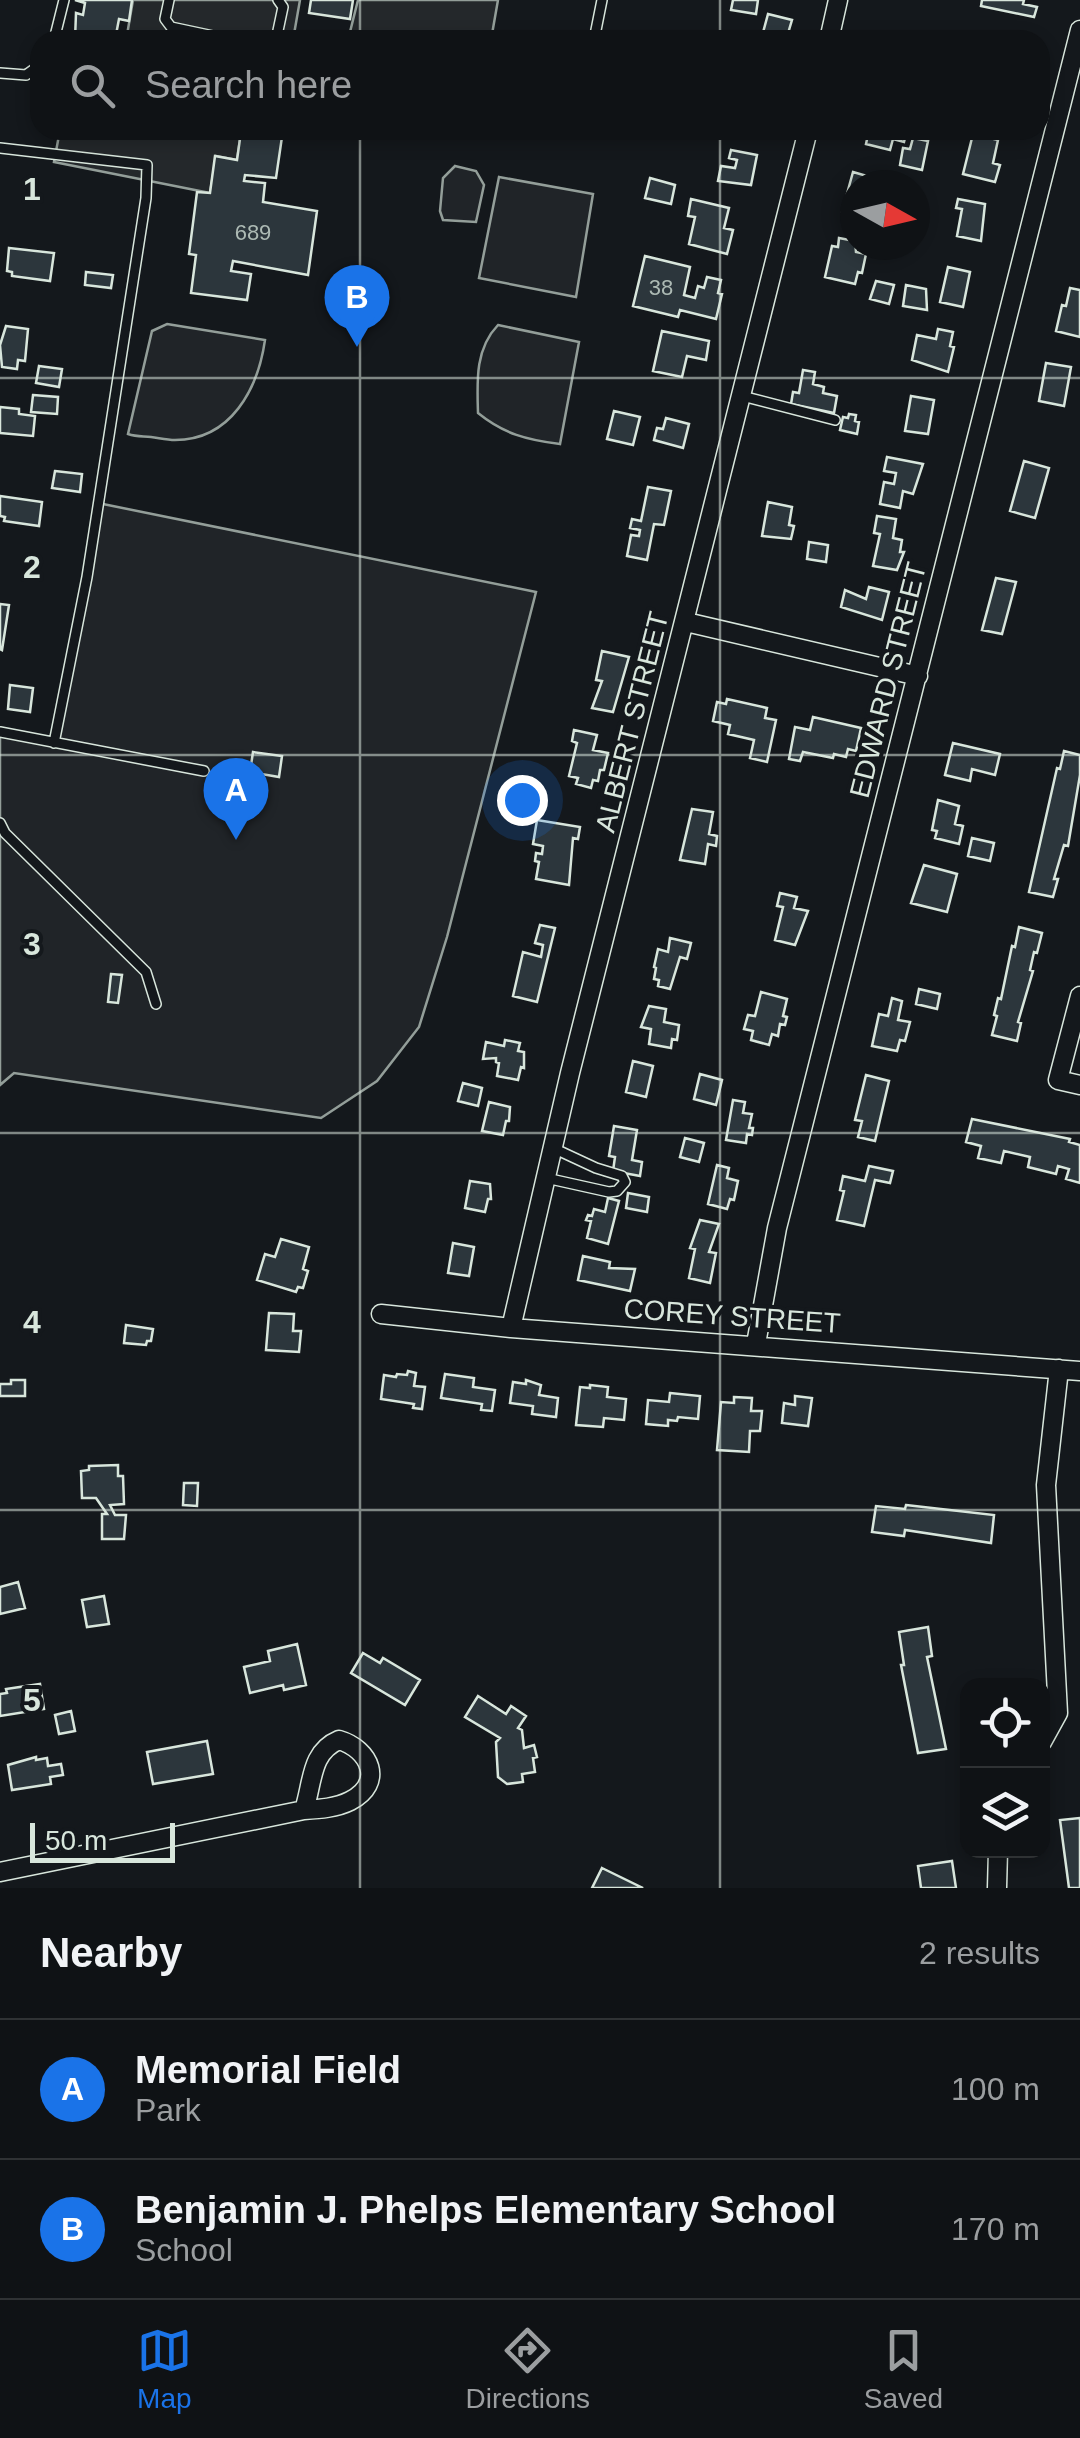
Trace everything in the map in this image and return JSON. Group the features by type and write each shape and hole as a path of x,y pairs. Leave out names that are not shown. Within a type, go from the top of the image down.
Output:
{"street":[{"path":"831,30 838,0"},
{"name":"EDWARD STREET","path":"756,1344 777,1228 1080,30"},
{"name":"ALBERT STREET","path":"511,1328 806,140"},
{"path":"686,622 918,676"},
{"path":"1080,996 1058,1080 1080,1085"},
{"name":"COREY STREET","path":"381,1314 511,1328 1080,1371"},
{"path":"1050,1728 1058,1714 1046,1485 1059,1369"},
{"path":"0,1872 304,1810"},
{"path":"997,1888 998,1858"}],"lane":[{"path":"56,30 64,0"},
{"path":"169,0 166,19 172,27 186,30"},
{"path":"278,0 283,7 278,30"},
{"path":"596,30 602,0"},
{"path":"0,73 30,72"},
{"path":"0,148 147,164 146,198 87,577 54,743"},
{"path":"742,396 836,420"},
{"path":"0,732 204,771"},
{"path":"0,823 146,972 156,1004"},
{"path":"546,1178 609,1192 617,1191 625,1182 622,1176 553,1148"}],"shaded area":[{"path":"133,0 300,0 295,30 128,30"},
{"path":"358,0 498,0 493,30 350,30"},
{"path":"58,140 240,140 237,160 216,156 210,193 54,162"},
{"path":"455,166 476,171 484,185 476,222 443,220 443,178"},
{"path":"499,177 593,194 576,297 479,278"},
{"path":"167,324 265,340 256,376 238,408 212,431 195,438 172,440 128,434 152,331"},
{"path":"498,325 579,342 560,444 516,435 478,413 481,355"},
{"path":"98,503 536,592 447,937 419,1027 377,1081 321,1118 14,1073 0,1085 0,732 54,743"}],"building":[{"path":"75,0 132,0 129,21 119,19 117,30 75,30 76,13 83,15 85,3"},
{"path":"311,0 353,0 350,19 309,13"},
{"path":"733,0 758,0 756,14 731,10"},
{"path":"982,0 1024,0 1023,4 1037,7 1034,17 981,6"},
{"path":"768,14 792,20 789,30 764,30"},
{"path":"240,140 282,140 276,178 245,175 244,181 265,183 263,202 317,211 308,275 233,261 231,271 251,274 247,300 191,293 196,255 189,254 197,192 210,193 215,156 237,160"},
{"path":"867,140 893,140 890,150 866,144"},
{"path":"912,140 928,141 922,170 900,165 903,148 910,149"},
{"path":"972,140 998,140 993,163 1000,165 995,182 963,174"},
{"path":"731,150 757,155 751,185 718,181 721,166 735,168 737,160 729,158"},
{"path":"650,178 675,185 671,204 645,198"},
{"path":"691,199 729,208 724,228 733,230 727,254 689,244 695,217 688,216"},
{"path":"958,199 985,204 981,241 957,236 962,209 956,208"},
{"path":"839,238 840,260 865,260 855,284 825,277 832,246 838,247"},
{"path":"9,248 54,253 50,281 12,276 7,271"},
{"path":"645,256 690,267 684,295 695,298 698,286 704,288 707,277 721,280 716,319 680,310 678,317 633,306"},
{"path":"948,267 970,272 963,307 940,302"},
{"path":"86,272 113,275 111,288 85,285"},
{"path":"876,281 894,285 889,304 870,299"},
{"path":"906,285 926,289 927,310 903,306"},
{"path":"1070,288 1080,290 1080,337 1056,331"},
{"path":"6,326 28,329 25,361 18,360 17,369 2,367 0,345"},
{"path":"938,329 953,332 948,372 912,360 917,335 936,339"},
{"path":"662,331 709,341 706,360 687,356 682,377 653,371"},
{"path":"1046,363 1071,367 1064,406 1039,401"},
{"path":"39,366 62,369 59,387 36,383"},
{"path":"803,370 815,372 813,384 824,387 823,393 837,396 834,413 791,404 793,392 799,393"},
{"path":"33,395 58,397 57,414 31,412"},
{"path":"911,396 934,400 928,434 905,431"},
{"path":"0,407 35,416 33,436 0,433"},
{"path":"614,411 640,417 633,445 607,439"},
{"path":"849,414 856,415 855,421 859,422 857,434 840,430 843,417 848,418"},
{"path":"666,418 689,424 683,448 654,440 657,428 663,429"},
{"path":"887,457 923,464 913,494 903,491 900,508 880,504 884,482 894,484 896,473 884,471"},
{"path":"1024,461 1049,468 1035,518 1010,511"},
{"path":"55,471 82,474 80,492 52,488"},
{"path":"648,487 671,491 664,525 654,524 647,560 627,556 631,535 639,536 640,530 630,528 632,519 641,521"},
{"path":"0,496 42,502 39,526 4,521 5,517 0,516"},
{"path":"768,502 792,507 791,539 762,536"},
{"path":"877,516 896,519 893,538 902,540 900,552 904,552 897,570 873,566 880,534 874,533"},
{"path":"809,542 828,545 826,562 807,559"},
{"path":"996,578 1016,582 1002,634 982,630"},
{"path":"869,587 889,592 882,620 841,607 845,590 866,599"},
{"path":"0,604 9,605 2,650 0,649"},
{"path":"602,651 629,657 613,712 592,708 602,681 596,680"},
{"path":"10,685 33,688 30,712 8,709"},
{"path":"727,699 767,708 765,718 776,720 767,762 750,758 754,740 728,734 730,725 713,721 717,702 726,704"},
{"path":"813,717 861,728 856,751 848,749 846,757 834,754 833,758 803,752 800,761 789,759 795,727 810,730"},
{"path":"574,730 597,735 593,750 608,753 604,770 600,770 598,781 593,780 591,788 576,784 578,778 569,776 577,743 572,741"},
{"path":"953,743 1000,754 995,775 972,769 970,781 945,775"},
{"path":"1064,751 1080,755 1080,775 1068,846 1064,845 1054,879 1058,879 1053,897 1029,892"},
{"path":"253,752 282,756 279,777 250,772"},
{"path":"938,800 959,806 955,824 963,826 959,844 935,838 937,831 932,830"},
{"path":"692,809 713,812 709,834 717,836 716,846 708,844 705,864 680,860"},
{"path":"537,820 580,827 578,839 573,838 569,885 536,879 536,853 542,854 543,846 533,844"},
{"path":"972,838 994,843 990,861 968,856"},
{"path":"924,865 957,874 947,912 911,903"},
{"path":"780,893 797,897 794,908 808,911 795,945 775,940 783,907 777,906"},
{"path":"540,925 555,928 537,1002 513,996 523,952 541,957 543,945 535,943"},
{"path":"1019,927 1042,933 1037,953 1034,952 1017,1041 992,1035 998,998 1001,999"},
{"path":"670,938 691,943 687,959 680,957 670,989 658,986 654,967 658,949 668,952"},
{"path":"111,974 122,975 118,1003 108,1002"},
{"path":"919,989 940,994 937,1009 916,1004"},
{"path":"761,992 787,999 785,1025 780,1024 778,1036 772,1034 769,1045 751,1040 753,1031 744,1029 748,1015 755,1016"},
{"path":"892,998 902,1001 898,1020 910,1022 905,1041 900,1040 897,1051 872,1046 879,1014 888,1016"},
{"path":"649,1006 666,1009 664,1022 679,1025 677,1040 672,1039 671,1048 649,1044 651,1029 641,1027"},
{"path":"505,1040 520,1043 518,1051 524,1052 524,1068 521,1067 518,1080 497,1076 496,1058 483,1059 486,1042 504,1046"},
{"path":"633,1061 653,1066 646,1097 626,1092"},
{"path":"700,1074 722,1080 716,1105 694,1099"},
{"path":"866,1075 889,1081 875,1141 858,1137 862,1121 855,1120"},
{"path":"463,1083 482,1088 478,1106 458,1101"},
{"path":"733,1100 745,1102 743,1113 752,1114 752,1135 747,1134 746,1143 726,1140"},
{"path":"489,1102 510,1107 503,1135 482,1131"},
{"path":"972,1119 1070,1139 1069,1142 1080,1145 1080,1183 1066,1179 1069,1169 1058,1166 1056,1174 1028,1167 1030,1157 1004,1151 1001,1163 978,1158 981,1146 966,1142"},
{"path":"614,1126 637,1130 632,1160 642,1162 640,1176 613,1171 615,1157 609,1156"},
{"path":"685,1138 704,1143 699,1162 680,1157"},
{"path":"717,1165 729,1168 727,1178 738,1181 734,1200 730,1199 727,1209 708,1204"},
{"path":"869,1166 893,1171 890,1183 875,1180 864,1226 837,1220 844,1191 840,1190 843,1176 865,1181"},
{"path":"470,1181 490,1184 491,1199 485,1212 465,1208"},
{"path":"628,1193 649,1197 647,1212 626,1208"},
{"path":"608,1198 619,1201 608,1244 587,1238 591,1221 586,1220 594,1209 605,1212"},
{"path":"700,1220 719,1224 709,1252 716,1253 710,1283 689,1278 695,1249 690,1248"},
{"path":"281,1239 309,1247 303,1269 308,1271 303,1288 298,1287 296,1292 257,1280 265,1254 275,1257"},
{"path":"453,1243 474,1247 469,1276 448,1273"},
{"path":"583,1256 610,1262 609,1268 635,1269 630,1291 578,1280"},
{"path":"269,1313 294,1314 293,1331 301,1331 299,1352 266,1350"},
{"path":"126,1325 153,1329 151,1341 146,1345 124,1343"},
{"path":"408,1371 416,1373 414,1386 425,1387 422,1409 381,1399 384,1375 396,1377 407,1375"},
{"path":"445,1374 474,1378 473,1387 495,1390 492,1411 481,1410 482,1404 441,1398"},
{"path":"11,1380 25,1380 25,1396 0,1396 0,1384 11,1384"},
{"path":"526,1380 541,1385 539,1395 558,1398 556,1417 532,1414 533,1406 510,1403 513,1382 526,1384"},
{"path":"580,1387 608,1387 607,1397 626,1399 624,1420 604,1418 603,1427 576,1425"},
{"path":"670,1393 700,1396 698,1419 678,1417 677,1421 668,1420 668,1426 646,1424 648,1400 669,1402"},
{"path":"795,1396 812,1398 808,1426 782,1423 784,1403 795,1405"},
{"path":"734,1397 752,1398 751,1411 762,1411 760,1431 750,1431 749,1452 717,1450 721,1402 734,1403"},
{"path":"118,1465 118,1476 123,1476 124,1504 110,1505 115,1515 126,1515 124,1539 102,1539 102,1514 107,1514 96,1498 82,1498 81,1471 89,1470 89,1466"},
{"path":"184,1483 198,1483 197,1506 183,1505"},
{"path":"906,1505 994,1515 991,1543 905,1530 904,1536 872,1532 876,1506 905,1509"},
{"path":"18,1582 25,1608 0,1614 0,1587"},
{"path":"104,1596 109,1624 87,1627 82,1600"},
{"path":"928,1627 932,1656 927,1657 946,1749 918,1753 901,1665 899,1632"},
{"path":"297,1644 306,1685 284,1690 283,1685 250,1693 244,1667 270,1661 268,1651"},
{"path":"363,1653 380,1663 383,1658 420,1680 405,1705 351,1673"},
{"path":"40,1684 44,1709 0,1716 0,1694 7,1693 6,1689"},
{"path":"478,1696 506,1714 511,1706 526,1716 518,1728 522,1730 524,1748 534,1745 537,1757 533,1758 535,1772 522,1774 523,1782 507,1784 498,1777 496,1742 500,1738 465,1717"},
{"path":"71,1711 75,1731 59,1734 55,1715"},
{"path":"207,1741 213,1774 153,1784 147,1752"},
{"path":"47,1758 48,1766 61,1764 63,1775 50,1777 51,1784 12,1790 8,1765"},
{"path":"1080,1818 1080,1888 1069,1888 1060,1820"},
{"path":"952,1861 956,1888 921,1888 918,1866"},
{"path":"602,1868 643,1888 592,1888"}],"place":[{"name":"Benjamin J. Phelps Elementary School","path":"357,347"},
{"name":"Memorial Field","path":"236,840"}]}
